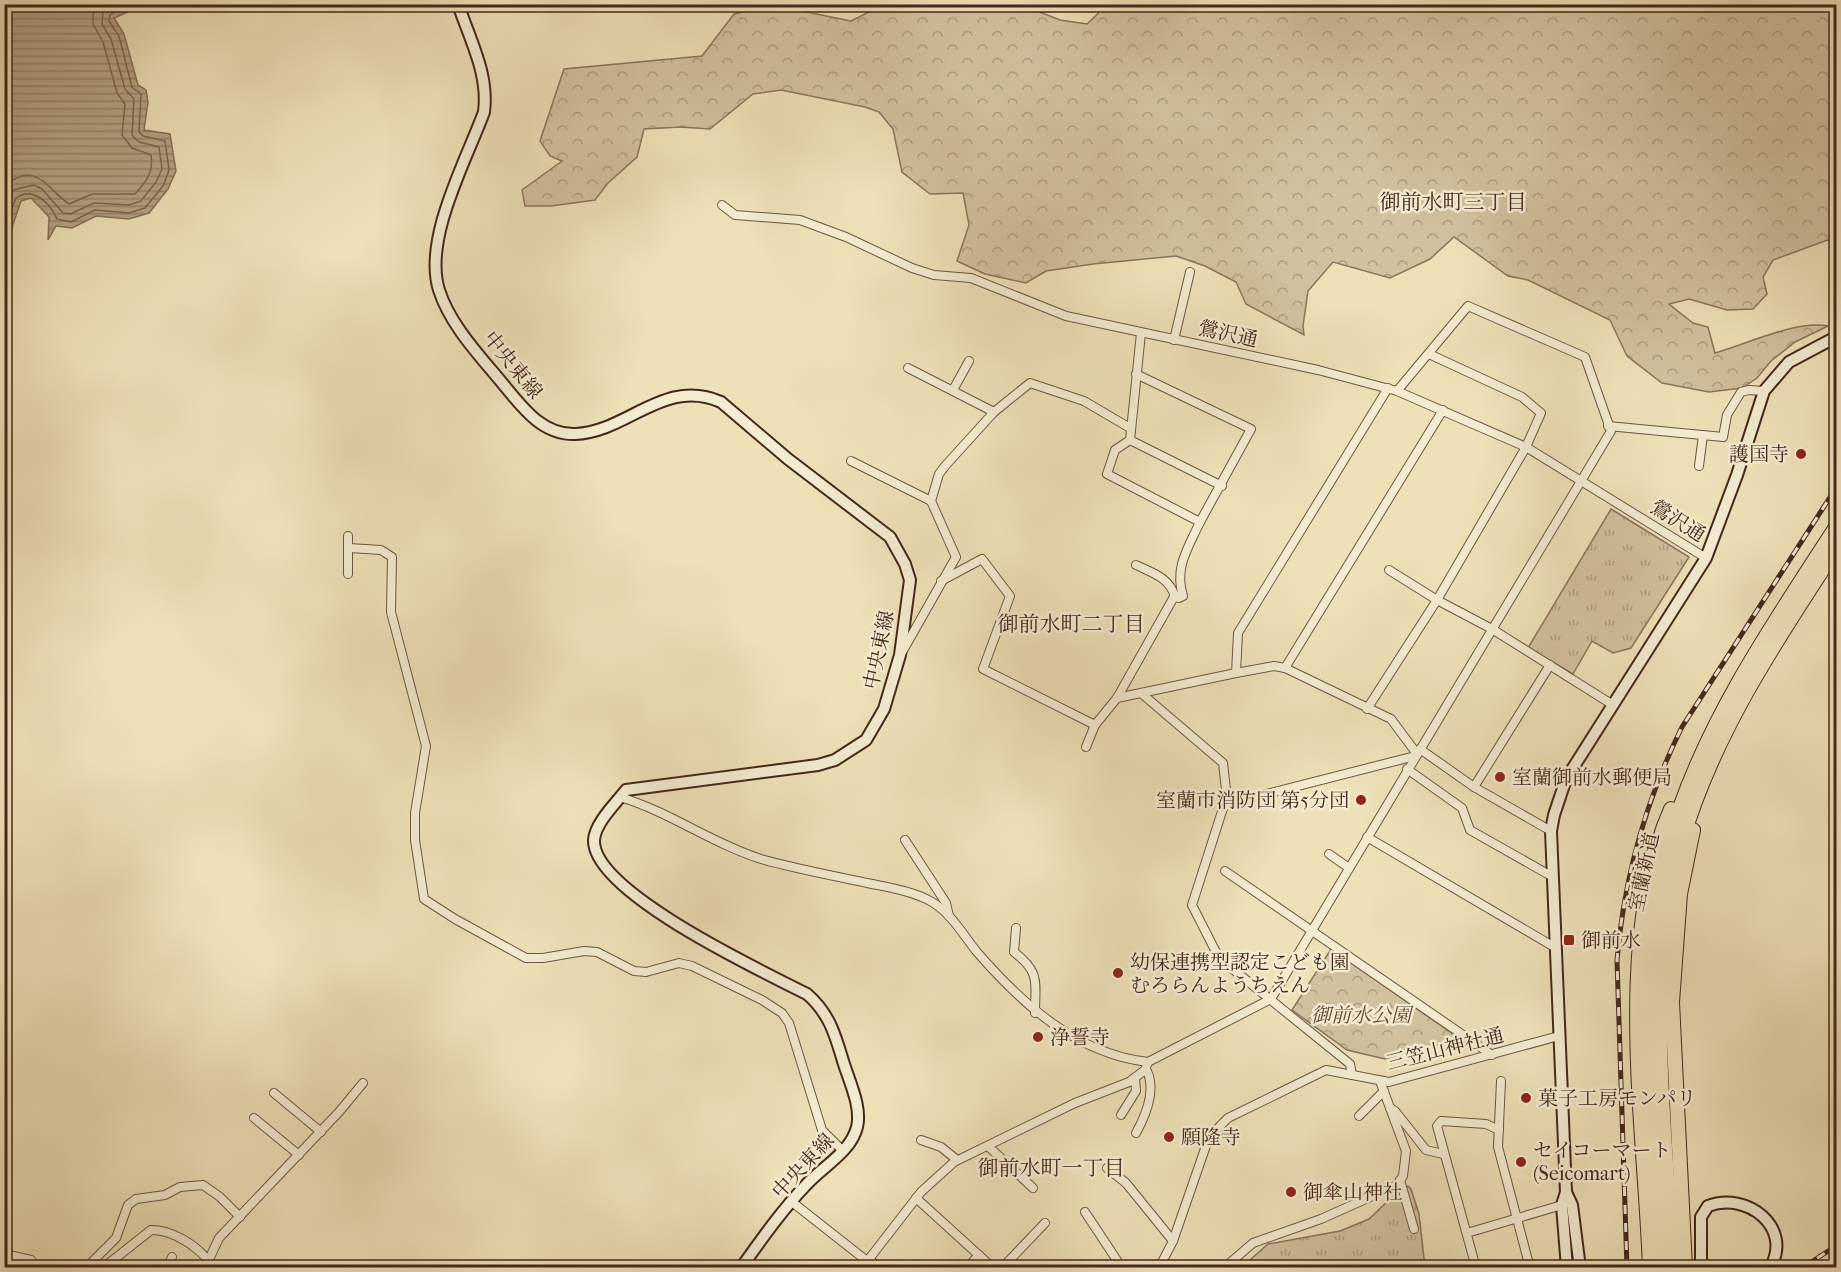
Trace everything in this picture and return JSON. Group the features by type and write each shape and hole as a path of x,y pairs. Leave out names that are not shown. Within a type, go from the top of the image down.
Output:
{"highway":[{"name":"室蘭新道","path":"1661,1268 1650,1053 1650,947 1656,904 1670,840 1683,800 1707,742 1759,648 1836,527"},
{"name":"室蘭新道","path":"1672,1268 1661,980 1670,895 1681,844 1698,792 1734,715 1836,549"},
{"path":"1650,1268 1640,1068 1640,952 1647,898 1663,829 1675,798 1707,742"},
{"path":"1685,1268 1672,1002 1680,894 1698,792"}],"main road":[{"name":"中央東線","path":"458,4 485,81 486,96 484,112 441,225 436,248 436,275 440,291 462,332 526,411 555,432 577,434 590,432 680,395 710,397 734,410 788,459 890,537 905,564 909,580 900,655 894,682 873,730 866,740 834,760 810,766 628,789 596,832 594,841 601,859 620,882 654,910 807,994 827,1014 857,1109 857,1127 843,1151 805,1185 741,1268"},
{"path":"1567,1268 1562,1205 1566,1191 1551,831 1566,779 1706,558 1737,475 1764,391 1789,362 1836,337"},
{"path":"1566,1191 1572,1205 1580,1268"},
{"path":"1701,1268 1701,1217 1708,1206 1728,1201 1750,1206 1769,1221 1777,1242 1770,1268"}],"street":[{"name":"鶯沢通","path":"722,205 735,215 801,219 912,268 934,274 970,278 1046,310 1141,333 1339,375 1397,391 1526,447 1706,558"},
{"path":"1174,340 1190,272"},
{"path":"866,1263 916,1198 937,1175 957,1160 1075,1102 1135,1078 1147,1066 1271,999 1611,431 1585,357 1468,306 1397,391"},
{"path":"1130,440 1141,333"},
{"path":"1366,710 1437,600 1526,447 1541,413 1522,397 1429,354"},
{"path":"953,390 969,362"},
{"path":"908,368 994,412"},
{"path":"1136,565 1166,580 1174,595 1179,598 1183,596 1178,580 1179,568 1200,522 1222,486 1251,429 1137,374"},
{"path":"931,501 939,474 945,466 994,412 1030,382 1084,401 1130,428"},
{"path":"1236,673 1238,633 1388,388"},
{"path":"1608,426 1723,437 1727,415 1741,392 1764,391"},
{"path":"1285,668 1443,410"},
{"path":"1699,466 1703,435"},
{"path":"1130,440 1222,486"},
{"path":"1130,440 1115,450 1107,474 1200,522"},
{"path":"851,461 931,501 956,557 941,581 911,641 900,655"},
{"path":"348,536 350,548 348,574"},
{"path":"350,548 381,550 392,557 391,612 426,746 415,813 415,840 424,899 526,958 543,958 584,951 597,952 634,971 646,972 679,963 692,966 774,1007 789,1023 822,1130 843,1151"},
{"path":"941,581 982,559 1010,596 983,669 1095,725"},
{"path":"1389,570 1437,600 1492,628 1613,705"},
{"path":"1086,747 1095,725 1117,698 1174,595"},
{"path":"1474,787 1550,665"},
{"path":"1117,698 1274,666 1285,668 1366,710 1391,719 1417,753 1551,831"},
{"path":"1142,693 1223,763 1226,790 1224,805 1192,905 1219,958 1350,1064 1352,1075"},
{"path":"1224,805 1417,753"},
{"path":"1407,769 1462,808 1470,830 1553,877"},
{"path":"620,797 658,810 719,844 762,859 915,895 941,907 978,953 1035,1013 1103,1051 1147,1066"},
{"path":"1367,837 1556,948"},
{"path":"905,840 946,903 950,919"},
{"path":"1329,854 1349,868"},
{"path":"1225,871 1492,1055"},
{"path":"1016,928 1014,952 1030,965 1034,975 1035,1013"},
{"name":"三笠山神社通","path":"1159,1268 1173,1241 1209,1137 1223,1121 1322,1072 1380,1081 1399,1081 1559,1036"},
{"path":"1136,1133 1149,1111 1147,1066"},
{"path":"1120,1115 1136,1090 1135,1078"},
{"path":"1224,1268 1253,1243 1358,1204 1397,1185 1406,1151 1380,1081"},
{"path":"1501,1082 1498,1147 1530,1268"},
{"path":"205,1268 207,1259 219,1238 321,1132 363,1083"},
{"path":"1359,1116 1384,1090"},
{"path":"274,1093 321,1132"},
{"path":"1390,1108 1395,1111 1426,1150 1443,1155"},
{"path":"254,1118 299,1155"},
{"path":"1476,1268 1443,1155 1437,1126 1441,1121 1486,1124 1499,1130"},
{"path":"921,1140 941,1148 957,1160"},
{"path":"988,1146 1033,1188"},
{"path":"1107,1168 1126,1183 1173,1241"},
{"path":"1400,1180 1414,1229"},
{"path":"93,1268 92,1262 116,1238 128,1205 136,1199 165,1195 180,1187 203,1185 220,1197 240,1217"},
{"path":"916,1198 993,1268"},
{"path":"792,1202 866,1263 880,1268"},
{"path":"1467,1233 1562,1205"},
{"path":"1085,1212 1122,1268"},
{"path":"1002,1268 1045,1223"},
{"path":"103,1268 151,1230 158,1230 195,1245 207,1259"},
{"path":"4,1254 31,1260"},
{"path":"967,1268 979,1255"},
{"path":"167,1268 172,1257"}],"green space":[{"path":"1108,4 1836,5 1836,237 1773,260 1763,277 1767,294 1753,309 1727,310 1689,299 1669,304 1693,323 1708,327 1715,353 1801,326 1828,326 1795,342 1771,361 1757,378 1742,388 1709,392 1662,383 1627,356 1610,320 1528,280 1508,276 1454,237 1430,259 1390,278 1333,262 1308,291 1303,326 1304,335 1246,304 1236,282 1205,266 1176,256 1046,271 1026,283 985,274 957,261 969,225 963,193 930,194 902,172 893,129 879,112 865,107 781,90 753,94 710,129 681,127 644,129 637,157 607,184 595,200 551,206 525,206 522,190 562,161 550,156 540,141 564,69 702,56 734,14 772,5 851,21 883,5 1022,5 1060,20 1087,24"},
{"path":"1611,509 1689,557 1631,648 1613,653 1592,641 1573,674 1528,648"},
{"name":"御前水公園","path":"1331,949 1461,1040 1409,1051 1385,1059 1347,1050 1292,1010"},
{"path":"1408,1186 1419,1214 1425,1267 1241,1268 1268,1244 1340,1231 1369,1219 1391,1198"}],"water":[{"path":"5,4 123,4 130,11 114,18 124,34 138,85 146,90 148,102 144,130 170,134 176,171 168,189 149,213 129,219 96,216 72,228 56,226 48,240 49,217 31,198 21,201 8,239 4,229"}],"railway":[{"path":"1627,1268 1617,960 1625,899 1638,840 1657,783 1682,727 1836,488"},
{"path":"1802,1268 1836,1246"}],"place":[{"name":"護国寺","path":"1801,454"},
{"name":"室蘭御前水郵便局","path":"1500,777"},
{"name":"室蘭市消防団 第5分団","path":"1361,800"},
{"name":"御前水","path":"1569,940"},
{"name":"幼保連携型認定こども園 むろらんようちえん","path":"1118,973"},
{"name":"浄誓寺","path":"1038,1037"},
{"name":"菓子工房モンパリ","path":"1526,1098"},
{"name":"願隆寺","path":"1169,1137"},
{"name":"セイコーマート (Seicomart)","path":"1521,1162"},
{"name":"御傘山神社","path":"1291,1192"}],"district":[{"name":"御前水町三丁目","path":"1453,202"},
{"name":"御前水町二丁目","path":"1071,624"},
{"name":"御前水町一丁目","path":"1051,1168"}]}
